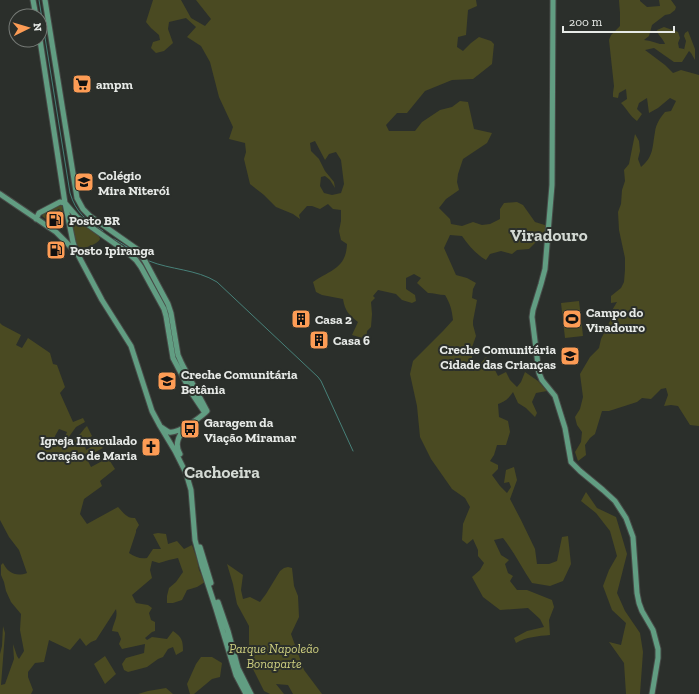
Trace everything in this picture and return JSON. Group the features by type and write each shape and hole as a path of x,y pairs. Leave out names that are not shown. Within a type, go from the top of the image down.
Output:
{"main road":[{"path":"45,0 77,198 83,209 90,216 137,249 145,261 168,304 171,313 178,355 206,412"},
{"path":"553,0 552,185 545,269 532,318 539,374 555,396 566,428 571,462 616,501 632,533 639,603 653,630 658,649 652,694"},
{"path":"41,48 68,224 73,242 80,259 102,300 131,346 152,411 175,450 186,473 191,490 195,540 198,553 236,675 246,694"},
{"path":"0,194 56,232 80,259"},
{"path":"36,218 40,213 60,202 65,203 77,217 136,260 142,267 164,309 173,358 192,392 206,412"},
{"path":"68,224 71,218 77,217"},
{"path":"102,224 108,239"},
{"path":"160,426 171,432 186,426 206,412"},
{"path":"186,426 180,434 178,450 189,473 194,490 197,536 228,631 238,668 251,694"}],"green space":[{"path":"153,0 181,0 191,18 205,26 211,19 196,0 476,0 477,6 468,10 466,35 458,37 457,47 463,51 479,37 491,41 494,44 492,64 473,79 452,80 425,91 407,113 397,113 386,125 389,131 415,131 422,122 440,110 452,107 460,101 468,102 474,129 492,133 487,143 463,159 458,174 457,182 459,190 446,199 439,208 450,219 451,224 462,226 473,222 482,225 490,224 500,219 500,209 504,203 517,202 523,205 535,222 548,226 547,239 537,241 529,249 517,250 512,254 501,251 490,254 486,260 473,250 462,236 450,235 444,248 456,275 467,278 476,283 473,289 472,298 477,300 473,321 476,336 472,347 472,361 481,363 486,357 498,376 506,372 510,380 517,387 525,372 538,381 547,391 536,393 532,402 537,413 535,417 526,408 518,403 513,392 507,400 498,404 499,417 508,421 510,432 506,445 497,445 494,455 490,461 498,465 498,469 492,475 507,493 511,487 509,482 504,483 506,470 514,467 517,480 510,499 535,549 537,564 549,564 557,561 562,537 568,536 571,564 563,581 550,586 532,583 503,538 494,540 501,555 509,560 505,564 508,573 513,576 510,581 517,590 527,590 552,600 554,607 549,620 550,635 528,638 516,643 514,638 527,631 544,627 540,619 528,608 500,610 483,597 472,577 480,570 484,563 478,556 478,550 473,539 467,544 462,540 463,524 470,507 465,498 452,489 431,459 420,437 417,406 410,374 413,361 453,320 445,295 428,293 417,283 421,278 414,274 406,278 406,289 415,295 416,301 412,303 402,300 396,294 378,290 373,296 375,298 371,302 371,327 367,331 366,339 352,335 358,322 348,312 343,299 322,295 316,292 313,282 336,268 344,259 347,244 341,240 339,231 341,210 333,209 328,204 320,209 307,206 299,215 300,219 293,214 276,207 250,184 244,159 246,152 245,143 229,139 233,127 219,97 210,62 201,46 187,37 196,27 186,18 169,22 168,29 173,43 164,51 156,53 151,48 153,42 160,40 159,35 146,22","holes":["315,141 325,160 329,154 336,152 341,160 344,184 341,193 332,195 324,193 320,186 321,177 325,176 330,180 335,188 334,182 325,171 319,159 311,151 310,143"]},
{"path":"619,0 640,0 647,7 660,6 659,0 671,0 676,7 675,10 670,14 665,15 652,25 649,36 644,40 665,44 657,30 664,27 678,32 680,38 678,43 679,48 684,50 686,41 684,36 688,31 695,49 695,60 689,51 682,62 674,62 654,48 645,50 673,73 681,70 699,75 699,426 690,425 678,406 664,406 668,395 666,388 661,389 651,399 642,398 637,402 609,411 602,411 595,434 585,445 586,455 578,461 575,452 581,442 582,432 577,425 575,417 580,409 583,397 580,374 590,357 599,348 601,339 610,321 611,312 617,302 611,303 611,296 621,288 624,282 625,258 619,230 618,212 625,181 624,170 629,164 635,134 639,141 640,151 638,159 641,167 648,159 653,147 658,121 665,112 671,111 676,101 670,98 649,113 647,98 639,103 637,109 642,114 637,121 621,103 627,99 626,89 619,93 618,98 613,97 614,86 609,40 611,35 620,26"},
{"path":"59,205 62,206 62,213 59,209 46,216 49,219 48,221 42,216 43,214"},
{"path":"74,218 99,236 99,241 93,245 82,248 77,246 73,238 70,221"},
{"name":"Campo do Viradouro","path":"579,301 583,336 565,338 561,303"},
{"path":"0,323 21,335 16,345 22,348 28,338 50,353 53,364 57,365 65,387 60,393 73,422 83,418 85,422 76,427 68,438 64,440 67,432 59,429 55,436 54,442 61,446 68,443 81,434 87,426 92,436 84,442 86,450 98,443 103,448 86,457 91,467 108,458 115,469 100,481 102,486 84,499 80,514 87,524 118,507 127,516 135,518 139,525 129,553 140,558 147,558 153,549 161,549 153,534 166,534 168,544 177,541 184,549 192,545 199,570 205,582 197,587 187,590 182,600 167,603 169,588 176,582 183,572 178,558 159,563 152,561 150,570 152,578 132,595 136,603 148,605 152,608 149,613 151,620 155,622 155,631 145,638 147,640 152,637 167,639 173,631 180,637 183,644 183,651 176,655 173,647 168,649 163,657 147,667 128,672 124,670 122,664 126,658 144,653 145,644 122,649 119,644 121,639 118,632 112,631 116,617 116,609 96,640 86,646 80,638 70,650 49,640 44,662 35,663 28,672 28,677 33,690 31,694 0,694 0,654 3,626 5,633 1,685 5,684 14,659 13,644 19,659 24,651 20,630 21,614 11,602 6,591 1,575 1,565 3,563 10,572 19,575 27,573 19,550 9,537 0,520"},
{"path":"586,492 597,508 616,517 627,554 617,593 625,611 640,633 643,652 640,694 626,694 624,663 609,642 621,645 626,623 612,610 603,586 609,570 617,556 610,531 596,513 581,501"},
{"name":"Parque Napoleão Bonaparte","path":"227,564 243,575 241,590 243,599 250,597 260,602 280,571 288,567 292,568 294,586 298,596 299,617 291,634 304,670 322,694 293,694 288,685 276,684 284,694 270,694 264,691 249,661 249,626 237,604"},
{"path":"105,656 116,674 105,684 94,664"},
{"path":"201,657 212,657 222,663 220,677 212,679 194,694 190,694 187,684 196,664"},
{"path":"166,688 173,694 138,694 148,691"}],"waterway":[{"path":"39,0 70,193 75,206 82,215 103,231"},
{"path":"114,239 134,251"},
{"path":"125,246 128,250"},
{"path":"149,261 201,274 217,282 318,377 353,451"},
{"path":"170,323 172,336"}],"place":[{"name":"ampm","path":"82,84"},
{"name":"Colégio Mira Niterói","path":"84,182"},
{"name":"Posto BR","path":"55,220"},
{"name":"Posto Ipiranga","path":"56,250"},
{"name":"Casa 2","path":"301,319"},
{"name":"Campo do Viradouro","path":"572,319"},
{"name":"Casa 6","path":"319,340"},
{"name":"Creche Comunitária Cidade das Crianças","path":"570,356"},
{"name":"Creche Comunitária Betânia","path":"167,381"},
{"name":"Garagem da Viação Miramar","path":"190,429"},
{"name":"Igreja Imaculado Coração de Maria","path":"151,447"}],"district":[{"name":"Viradouro","path":"549,235"},
{"name":"Cachoeira","path":"222,472"}]}
